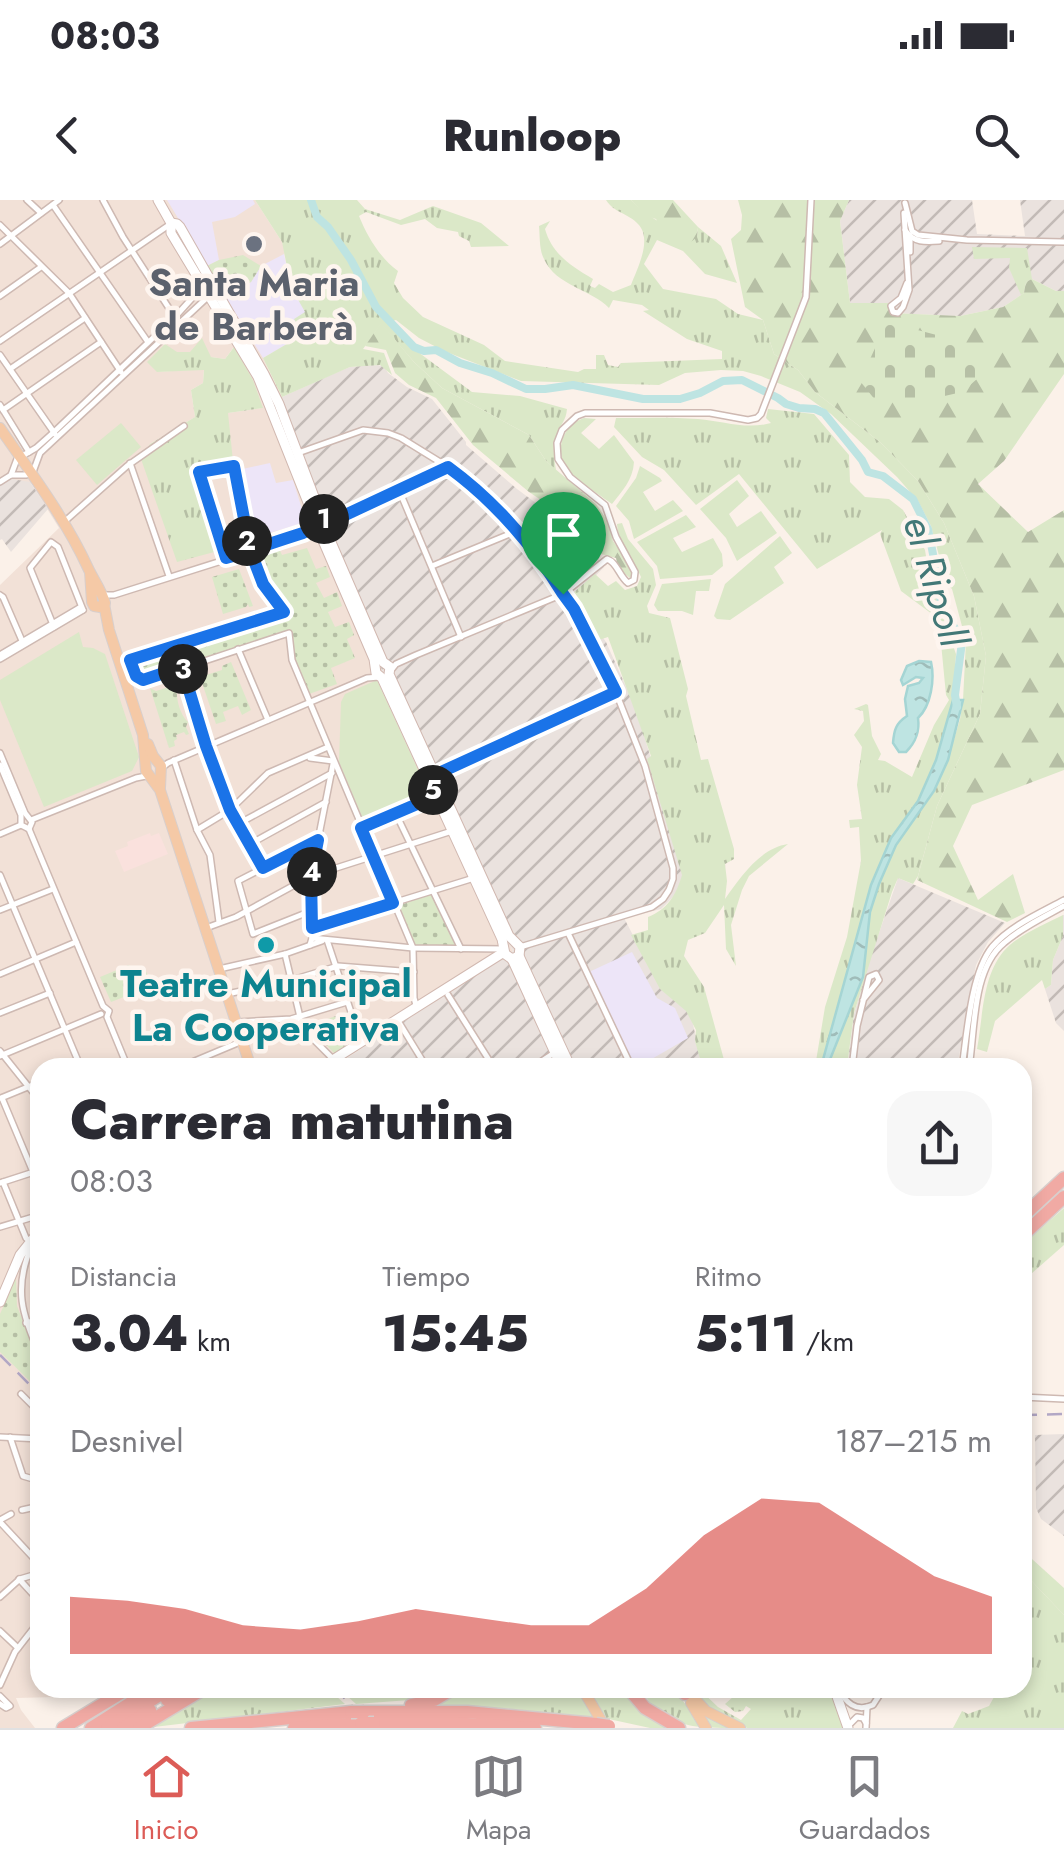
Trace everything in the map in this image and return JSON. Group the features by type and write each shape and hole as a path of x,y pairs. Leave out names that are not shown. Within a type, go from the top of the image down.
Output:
{"highway":[{"path":"1032,1208 1064,1178"},
{"path":"1032,1227 1064,1198"},
{"path":"63,1728 112,1698"},
{"path":"90,1728 131,1698"},
{"path":"90,1728 138,1698"},
{"path":"107,1728 156,1698"},
{"path":"123,1728 171,1698"},
{"path":"139,1728 188,1698"},
{"path":"191,1728 295,1722 435,1698"},
{"path":"638,1698 645,1708 679,1728"},
{"path":"359,1714 497,1713 608,1726"},
{"path":"359,1714 534,1728"}],"main road":[{"path":"0,428 28,460 90,572 108,630 125,662 143,735 157,767 160,790 249,1058"},
{"path":"589,1698 608,1726"},
{"path":"687,1698 703,1724"},
{"path":"692,1698 706,1711 740,1728"}],"street":[{"path":"29,200 42,213"},
{"path":"103,200 177,320"},
{"path":"158,200 172,223 180,228 209,288 264,374 318,527 509,936 511,951 557,1058"},
{"path":"0,834 563,594 607,559 628,583 634,580 635,572 616,537 605,505 570,477 558,459 560,433 567,423 585,413 710,413 756,418 806,297 812,200"},
{"path":"0,244 56,202 150,344"},
{"path":"905,202 912,231 908,296 898,313 893,312 892,304 901,298 908,282"},
{"path":"905,202 912,237 908,254"},
{"path":"0,340 172,223"},
{"path":"0,225 70,293 121,372"},
{"path":"912,237 952,240"},
{"path":"912,237 1064,242"},
{"path":"0,296 41,267"},
{"path":"10,475 209,288"},
{"path":"10,369 85,318"},
{"path":"28,460 2,408 101,342"},
{"path":"0,354 56,434"},
{"path":"64,522 130,463 184,426"},
{"path":"294,454 352,432 375,430 401,438 448,467 517,530 541,558 582,622 616,692 648,775 672,862 672,879 666,895 652,907 511,951 339,1058"},
{"path":"0,482 28,460"},
{"path":"130,463 169,576"},
{"path":"226,558 199,472 234,466 250,550 263,584 284,612 125,662 143,680 288,633 292,660 334,770 413,948 414,998 418,1008"},
{"path":"0,657 97,601 318,527 448,467"},
{"path":"399,490 462,636"},
{"path":"432,566 517,530"},
{"path":"54,625 30,571 30,565 49,543 55,544 97,601"},
{"path":"0,595 23,644"},
{"path":"238,648 268,720"},
{"path":"182,667 230,810 263,868"},
{"path":"432,776 616,692"},
{"path":"197,830 230,810 268,773 328,747"},
{"path":"0,753 124,1058"},
{"path":"288,763 311,757 334,770"},
{"path":"0,765 29,822"},
{"path":"157,767 210,855 219,922"},
{"path":"311,941 311,876 334,770"},
{"path":"238,824 334,770"},
{"path":"432,776 436,796 474,878 567,1058"},
{"path":"361,828 436,796"},
{"path":"250,844 326,802"},
{"path":"396,814 461,950"},
{"path":"206,928 311,876 452,830"},
{"path":"311,911 253,934 238,881 318,840"},
{"path":"0,875 76,1058"},
{"path":"312,928 474,878"},
{"path":"0,910 54,888"},
{"path":"967,1058 984,972 991,958 1003,943 1063,906"},
{"path":"568,932 627,1058"},
{"path":"219,968 285,954 311,941 326,940 511,951"},
{"path":"326,940 362,1042"},
{"path":"0,974 76,942"},
{"path":"341,1058 448,995 511,951"},
{"path":"285,954 300,1021 328,1058"},
{"path":"227,994 336,967 414,972"},
{"path":"853,1058 862,1000 869,977 876,974 879,980 862,1000"},
{"path":"0,1013 50,993"},
{"path":"448,995 488,1058"},
{"path":"236,1022 300,1021 347,1002"},
{"path":"30,1157 1,1098 29,1087 1,1054 104,1013"},
{"path":"400,1024 421,1058"},
{"path":"207,1058 242,1041"},
{"path":"546,1058 554,1053"},
{"path":"30,1173 2,1182 29,1241 21,1286 30,1332"},
{"path":"0,1227 30,1218"},
{"path":"0,1289 16,1252 29,1241"},
{"path":"0,1302 29,1241"},
{"path":"26,1323 30,1322"},
{"path":"21,1394 30,1403"},
{"path":"1032,1397 1064,1399"},
{"path":"0,1436 30,1439"},
{"path":"10,1438 21,1474 30,1480"},
{"path":"22,1510 30,1508"},
{"path":"12,1514 0,1522 30,1557"},
{"path":"0,1597 8,1587 30,1574"},
{"path":"19,1579 30,1591"},
{"path":"0,1631 18,1648"},
{"path":"0,1685 30,1633"},
{"path":"0,1696 10,1706 0,1704"},
{"path":"839,1698 848,1728"},
{"path":"846,1698 854,1706 867,1707 878,1698"},
{"path":"866,1726 867,1707"},
{"path":"848,1728 855,1718 861,1718 866,1726"}],"shaded area":[{"path":"0,200 255,200 285,251 263,358 282,397 276,407 382,670 513,951 342,1058 30,1058 30,1698 16,1698 35,1728 0,1728 0,585 59,528 31,483 0,482","holes":["233,348 262,408 228,413 193,470 150,444 195,417 191,390 203,383 204,369 157,372 177,352 225,359"]},
{"path":"167,200 253,200 255,204 235,217 212,222 219,260 207,266"},
{"path":"849,200 972,200 977,234 1025,236 1020,200 1064,200 1064,291 1032,279 1024,293 1003,307 960,316 891,313 888,303 850,303 840,221"},
{"path":"284,254 291,287 306,312 303,335 263,358 225,296 251,282 261,266"},
{"path":"384,366 407,387 432,399 466,445 586,540 604,567 575,597 606,642 636,709 685,871 681,889 661,909 624,918 660,987 690,1010 699,1058 347,1058 513,951 382,670 275,406 282,397 350,367"},
{"path":"270,463 276,483 293,480 306,522 249,537 238,470"},
{"path":"6,478 30,482 48,509 11,552 0,540 0,482"},
{"path":"150,833 159,833 168,854 124,872 115,851"},
{"path":"898,878 1005,923 988,942 976,965 959,1058 848,1058 854,1014"},
{"path":"1063,915 1064,1031 1056,1023 1045,989 1051,985 1053,960 1063,936"},
{"path":"632,952 657,998 675,1008 688,1038 654,1058 630,1058 589,972"},
{"path":"1064,1434 1064,1536 1041,1519 1036,1508 1035,1435"}],"green space":[{"path":"255,200 357,200 365,209 400,220 433,206 481,223 509,246 471,247 458,232 437,228 425,219 401,225 366,212 359,216 375,246 398,271 394,283 403,298 423,317 484,345 505,361 578,372 596,369 596,355 604,355 608,365 618,367 621,363 722,359 722,351 687,339 643,311 649,310 642,305 613,300 609,308 557,275 544,259 539,226 550,221 545,229 548,238 570,264 593,279 590,286 595,288 599,284 613,292 631,285 642,254 642,230 606,200 631,200 645,213 679,231 697,237 698,227 721,246 737,283 705,274 683,251 657,240 644,264 663,289 716,299 738,314 763,320 774,354 798,370 815,392 880,442 918,481 944,523 974,596 986,656 980,714 937,806 918,876 913,884 898,878 892,892 854,1013 848,1058 831,1058 863,977 870,912 896,845 935,791 948,760 963,700 966,641 952,589 943,581 931,526 918,501 831,414 800,392 743,371 685,373 659,385 521,381 444,351 396,320 389,322 414,349 472,392 520,396 567,409 554,443 556,470 529,435 442,388 381,324 363,349 384,353 392,375 380,365 350,367 282,397 263,358 302,335 294,319 305,312 291,287 282,242"},
{"path":"631,200 673,200 698,227 697,237 691,242 678,232 665,235 656,219 646,216"},
{"path":"738,200 849,200 840,221 850,303 888,303 892,313 960,316 1003,307 1024,293 1026,282 1032,279 1064,291 1064,374 1004,461 978,484 1028,532 1064,510 1064,770 972,805 953,846 978,900 1013,874 1025,913 1007,922 917,880 937,806 980,714 986,656 974,596 944,523 918,481 880,442 815,392 798,370 774,354 763,320 745,307 731,239 741,230"},
{"path":"972,247 1027,248 1032,279 1026,282 1024,293 1021,295 1009,268 1010,258 974,259"},
{"path":"243,255 261,266 251,282 225,296 207,266"},
{"path":"887,322 967,346 985,372 962,392 927,400 876,401 860,381"},
{"path":"381,323 442,388 529,435 546,461 596,504 628,562 630,578 618,568 616,558 601,554 589,532 529,492 473,445 436,398 395,373 386,350 365,346"},
{"path":"202,338 211,357 225,359 234,347 263,408 228,413 233,461 193,470 218,551 177,562 141,459 150,444 195,417 191,390 203,383 204,370 157,372 147,362 165,344 177,352 190,352"},
{"path":"768,409 814,414 849,455 850,482 865,497 889,499 903,510 925,550 930,581 956,654 953,700 936,760 918,801 891,838 871,885 823,1058 816,1058 825,1007 847,937 861,861 859,827 850,828 849,820 862,819 857,785 862,747 854,735 864,721 863,711 854,709 868,705 872,736 881,754 878,760 912,777 949,700 941,643 932,614 901,591 880,534 882,530 817,569 739,474 696,505 664,470 642,457 614,427 616,418 771,423 766,418"},
{"path":"584,418 596,419 581,433 599,449 614,435 634,462 629,480 612,504 574,475 563,460 561,445 566,432"},
{"path":"121,423 141,447 97,485 76,460"},
{"path":"640,466 662,481 643,492 655,511 673,500 683,511 634,539 629,521 616,506"},
{"path":"737,480 749,496 729,514 737,527 761,511 777,533 737,561 726,538 700,509"},
{"path":"686,515 696,527 673,538 682,552 713,538 722,554 723,566 712,575 660,579 657,566 637,542"},
{"path":"622,523 628,539 653,569 656,585 647,606 649,613 670,618 701,760 708,759 734,849 734,859 725,864 725,899 744,873 768,851 788,844 749,876 742,890 731,925 736,966 726,949 724,905 705,933 688,940 684,956 704,987 724,1058 700,1058 696,1030 686,1011 660,989 631,935 648,930 648,917 670,901 682,875 647,759 651,756 608,637 596,641 573,593 595,574 608,586 616,581 625,590 637,586 641,577 620,538 617,524"},
{"path":"780,536 792,553 774,567 784,583 730,620 717,619 714,616 725,584"},
{"path":"278,546 282,555 307,548 316,569 326,566 330,577 316,583 324,598 337,592 342,606 328,612 335,627 349,622 354,635 347,639 355,658 331,668 337,684 309,694 289,633 147,680 140,679 130,660 285,613 287,617 281,602 262,577 253,554"},
{"path":"239,569 253,606 248,604 223,614 212,577"},
{"path":"711,579 709,591 696,591 693,615 658,611 654,605 662,584"},
{"path":"79,632 83,647 105,654 139,757 132,771 44,807 0,700 0,680"},
{"path":"231,662 251,710 242,715 238,706 223,712 226,721 216,724 199,674 222,670"},
{"path":"377,680 430,796 365,824 339,762 341,702 345,694"},
{"path":"171,681 177,689 189,734 176,735 175,746 169,748 150,688 156,691 169,687"},
{"path":"431,894 456,943 454,947 415,945 398,906"},
{"path":"1063,915 1063,936 1053,960 1051,985 1045,989 1042,980 995,1021 987,1052 977,1049 987,986 996,962 1016,940"},
{"path":"129,965 133,973 145,969 152,986 111,1002 100,977"},
{"path":"347,1012 357,1041 335,1054 308,1026"},
{"path":"1064,1208 1064,1245 1032,1273 1032,1236"},
{"path":"16,1278 17,1306 30,1339 30,1381 0,1352 0,1314"},
{"path":"1032,1559 1064,1588 1064,1615 1032,1581"},
{"path":"1032,1581 1064,1615 1064,1728 953,1728 962,1711 968,1714 989,1706 993,1698 1032,1698"},
{"path":"199,1698 338,1698 345,1704 154,1727"},
{"path":"349,1698 425,1698 423,1699 356,1704"},
{"path":"440,1698 582,1698 594,1718 513,1709 426,1705"},
{"path":"593,1698 636,1698 668,1728 650,1728 604,1718"},
{"path":"647,1698 681,1698 696,1718 703,1712 733,1728 681,1723 654,1709"},
{"path":"699,1698 709,1698 741,1720 751,1709 746,1706 735,1712 725,1704 732,1698 834,1698 845,1728 747,1728 708,1708"}],"water":[{"path":"931,662 931,692 918,718 915,741 906,752 899,752 893,738 898,724 907,716 908,686 923,678 916,677 903,685 901,680 907,666"},
{"path":"953,700 963,700 948,760 934,791 896,845 879,884 870,912 863,977 831,1058 823,1058 871,885 891,838 918,801 936,760"}],"waterway":[{"name":"el Ripoll","path":"311,200 317,217 351,260 376,307 414,347 436,350 526,389 573,385 643,399 680,399 723,381 742,380 786,404 824,413 868,472 883,476 913,499 928,529 937,589 962,642 957,707"}],"railway":[{"path":"0,1355 30,1385"},
{"path":"1032,1415 1064,1414"},
{"path":"344,1698 375,1728"}],"place":[{"name":"Santa Maria de Barberà","path":"254,244"},
{"name":"Teatre Municipal La Cooperativa","path":"266,945"}],"route":[{"path":"563,594 541,558 508,518 448,467 328,523 317,519 303,533 250,550 247,552 226,558 199,472 234,466 247,544 250,550 263,584 284,612 130,660 136,676 143,680 182,667 230,810 263,868 318,840 311,876 312,928 393,903 361,828 436,796 428,778 616,692 563,594"}]}
